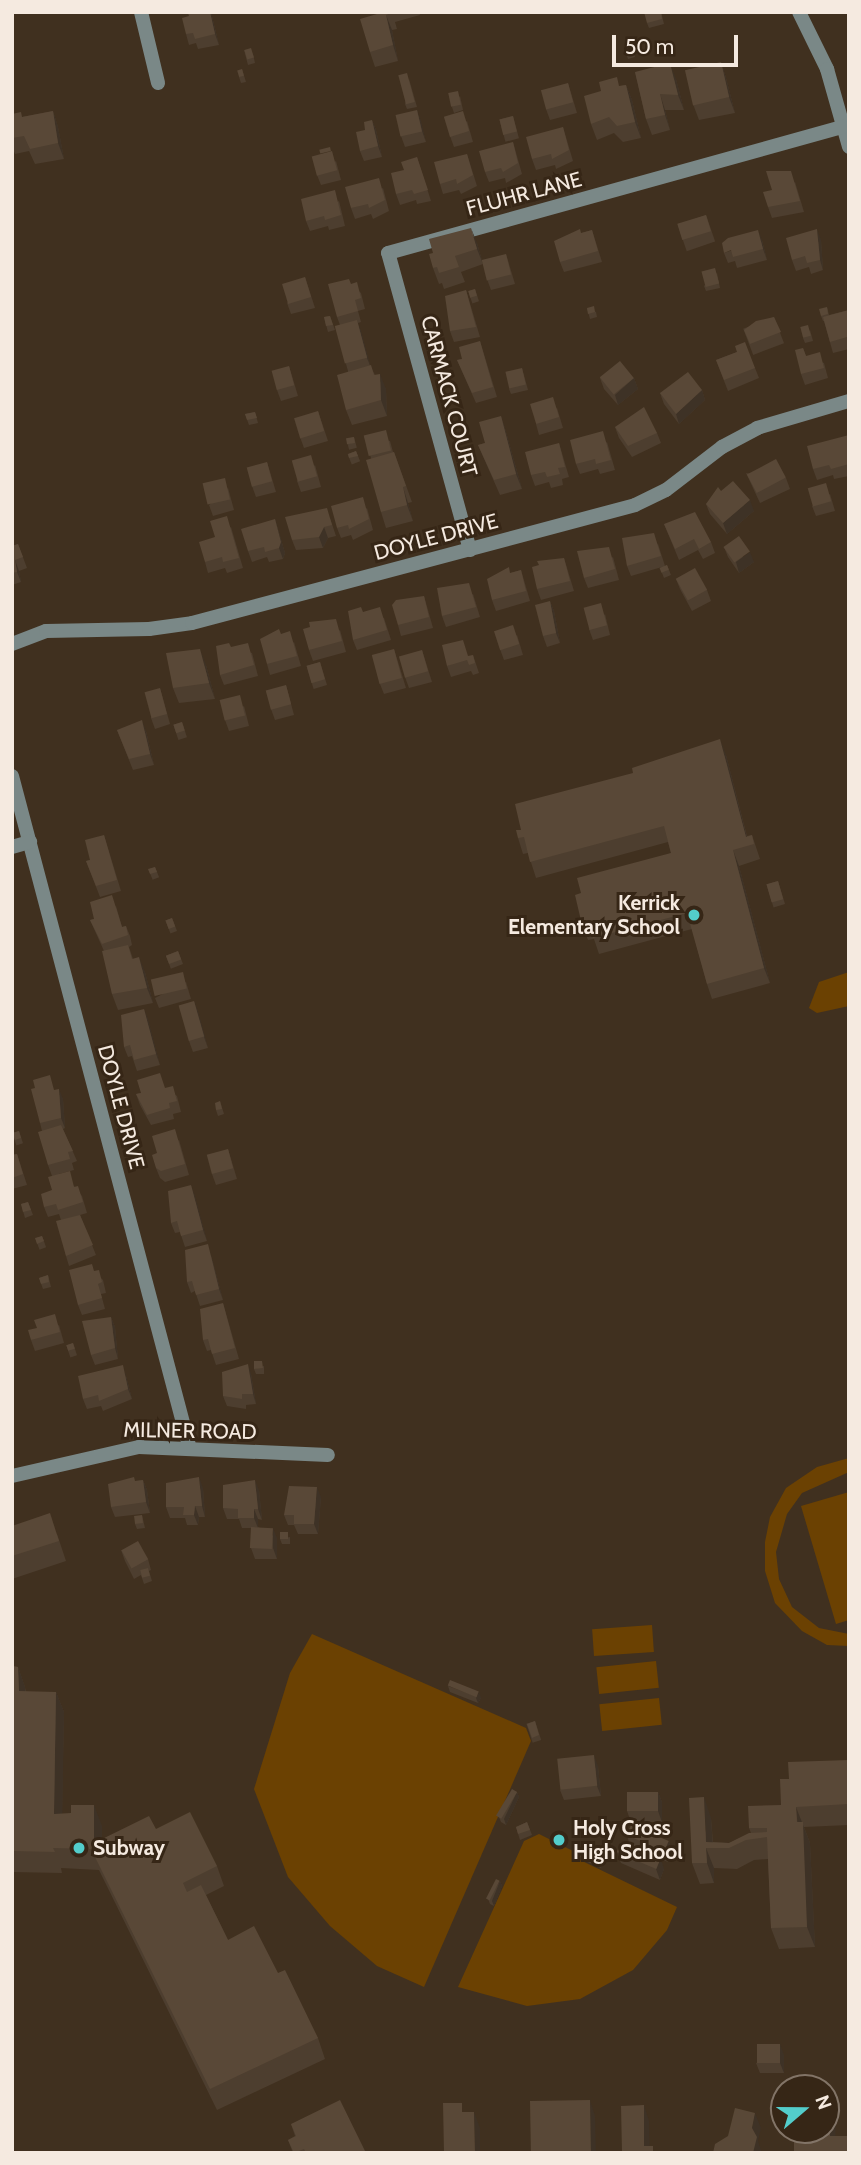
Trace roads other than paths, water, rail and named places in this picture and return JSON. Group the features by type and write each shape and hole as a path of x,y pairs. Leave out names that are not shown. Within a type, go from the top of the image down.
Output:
{"street":[{"path":"141,12 158,83"},
{"path":"799,12 827,69 849,147"},
{"name":"FLUHR LANE","path":"388,253 843,127"},
{"name":"CARMACK COURT","path":"388,253 470,550"},
{"name":"DOYLE DRIVE","path":"12,644 46,631 149,629 192,623 635,505 666,490 722,447 757,428 849,401"},
{"name":"DOYLE DRIVE","path":"12,776 190,1449"},
{"path":"12,847 30,842"},
{"name":"MILNER ROAD","path":"12,1476 113,1451 190,1449 328,1455"}],"place":[{"name":"Kerrick Elementary School","path":"694,915"},
{"name":"Holy Cross High School","path":"559,1840"},
{"name":"Subway","path":"79,1848"}]}
